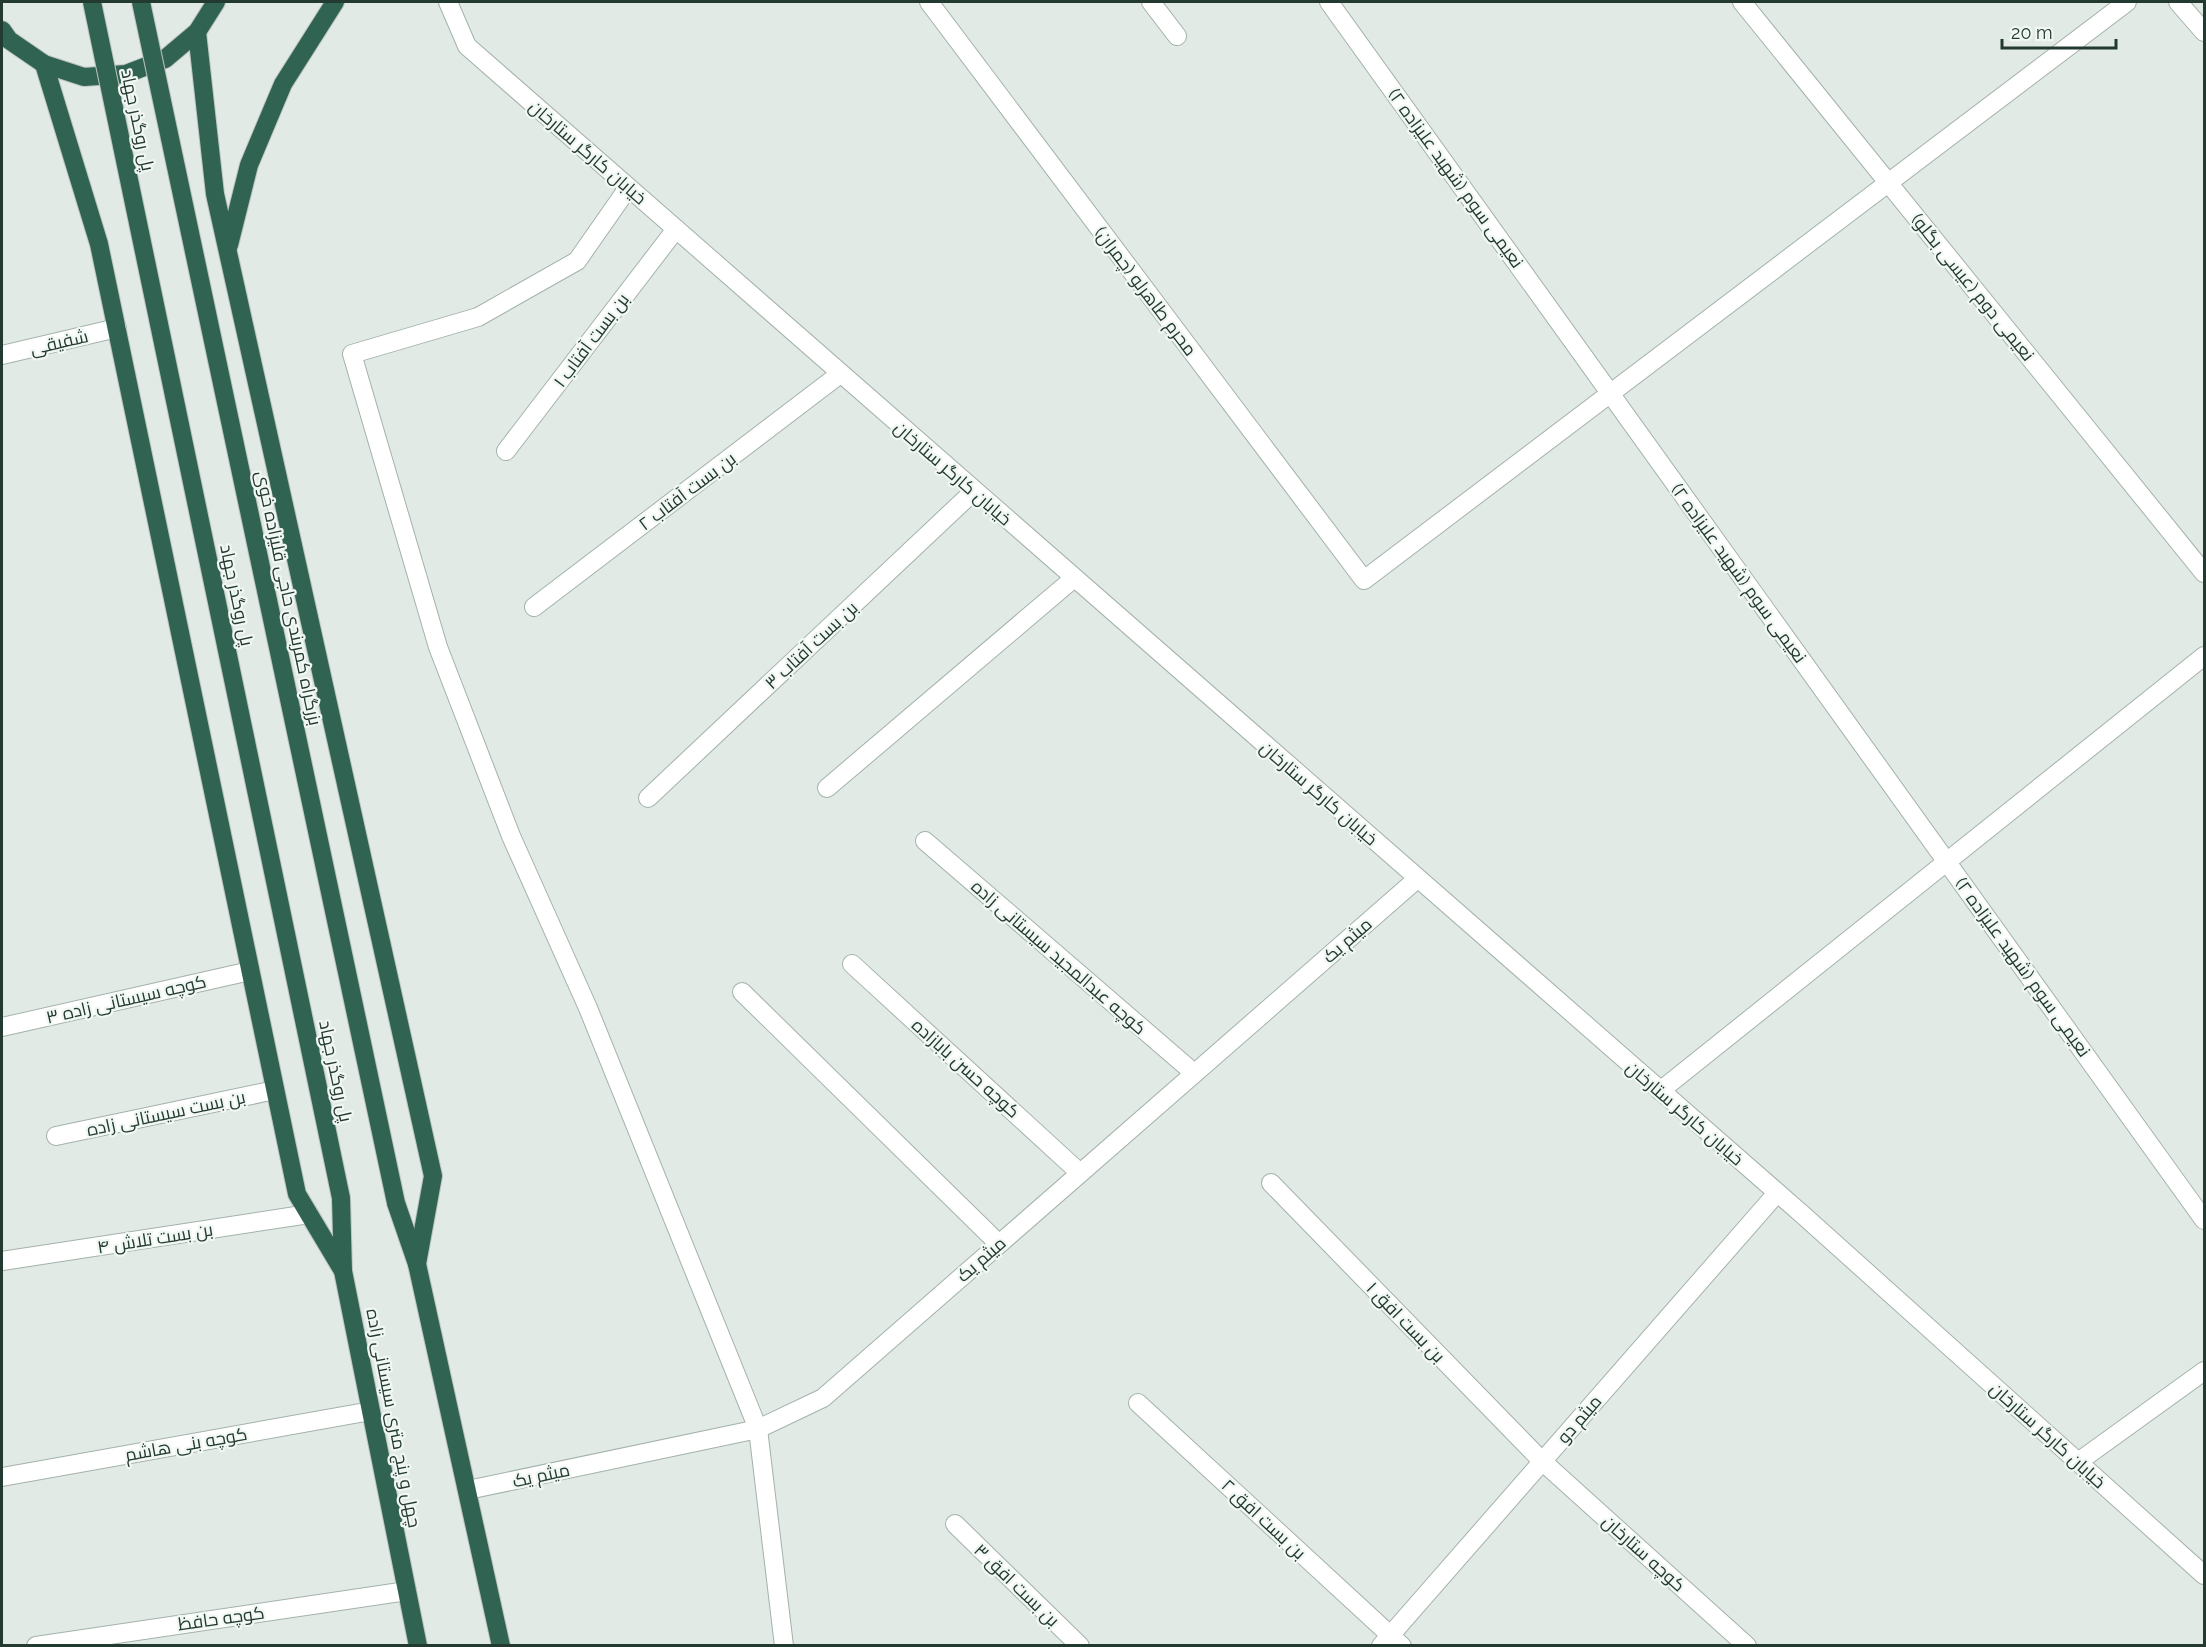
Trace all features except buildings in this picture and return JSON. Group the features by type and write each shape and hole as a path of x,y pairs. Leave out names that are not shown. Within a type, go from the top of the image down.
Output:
{"highway":[{"name":"پل روگذر جهاد","path":"92,2 341,1198"},
{"name":"بزرگراه کمربندی حاجی قلیزاده خوی","path":"141,2 396,1203 417,1264"},
{"path":"2,30 9,40 44,64 84,76 126,74 165,59 196,32 216,2"},
{"path":"228,250 249,165 283,84 335,2"},
{"path":"196,32 215,194 434,1176 417,1264 501,1646"},
{"path":"44,64 99,244 297,1194 343,1271"},
{"name":"چهل و پنج متری سیستانی زاده","path":"341,1198 343,1271 418,1646"}],"street":[{"name":"خیابان کارگر ستارخان","path":"448,2 466,46 1777,1193 2205,1575"},
{"name":"محرم طاهرلو (چمران)","path":"928,2 1364,580 1611,393"},
{"path":"1151,2 1177,36"},
{"name":"نعیمی سوم (شهید علیزاده ۲)","path":"1329,2 2205,1220"},
{"name":"نعیمی دوم (عیسی بگلو)","path":"1742,2 2205,573"},
{"path":"1611,393 2127,2"},
{"path":"2178,2 2205,32"},
{"path":"628,188 577,261 478,317 352,354 438,647 511,836 588,1008 758,1429 784,1646"},
{"name":"بن بست آفتاب ۱","path":"506,451 676,229"},
{"name":"شفیقی","path":"2,355 117,328"},
{"name":"بن بست آفتاب ۲","path":"534,607 840,374"},
{"name":"بن بست آفتاب ۳","path":"648,798 974,491"},
{"path":"827,788 1073,579"},
{"path":"1660,1091 2205,656"},
{"name":"کوچه عبدالمجید سیستانی زاده","path":"925,841 1194,1073"},
{"name":"میثم یک","path":"468,1490 758,1429 823,1398 1416,879"},
{"name":"کوچه حسن بابازاده","path":"852,964 1080,1173"},
{"name":"کوچه سیستانی زاده ۳","path":"2,1027 250,971"},
{"path":"742,992 999,1244"},
{"name":"بن بست سیستانی زاده","path":"56,1136 275,1090"},
{"name":"بن بست افق ۱","path":"1270,1183 1542,1461"},
{"name":"میثم دو","path":"1391,1642 1542,1461 1777,1193"},
{"name":"بن بست تلاش ۴","path":"2,1261 309,1214"},
{"path":"2078,1462 2205,1371"},
{"name":"بن بست افق ۲","path":"1138,1403 1391,1642"},
{"name":"کوچه بنی هاشم","path":"2,1477 371,1411"},
{"name":"کوچه ستارخان","path":"1542,1461 1747,1646"},
{"name":"بن بست افق ۳","path":"955,1524 1080,1646"},
{"name":"کوچه حافظ","path":"36,1646 407,1591"}]}
